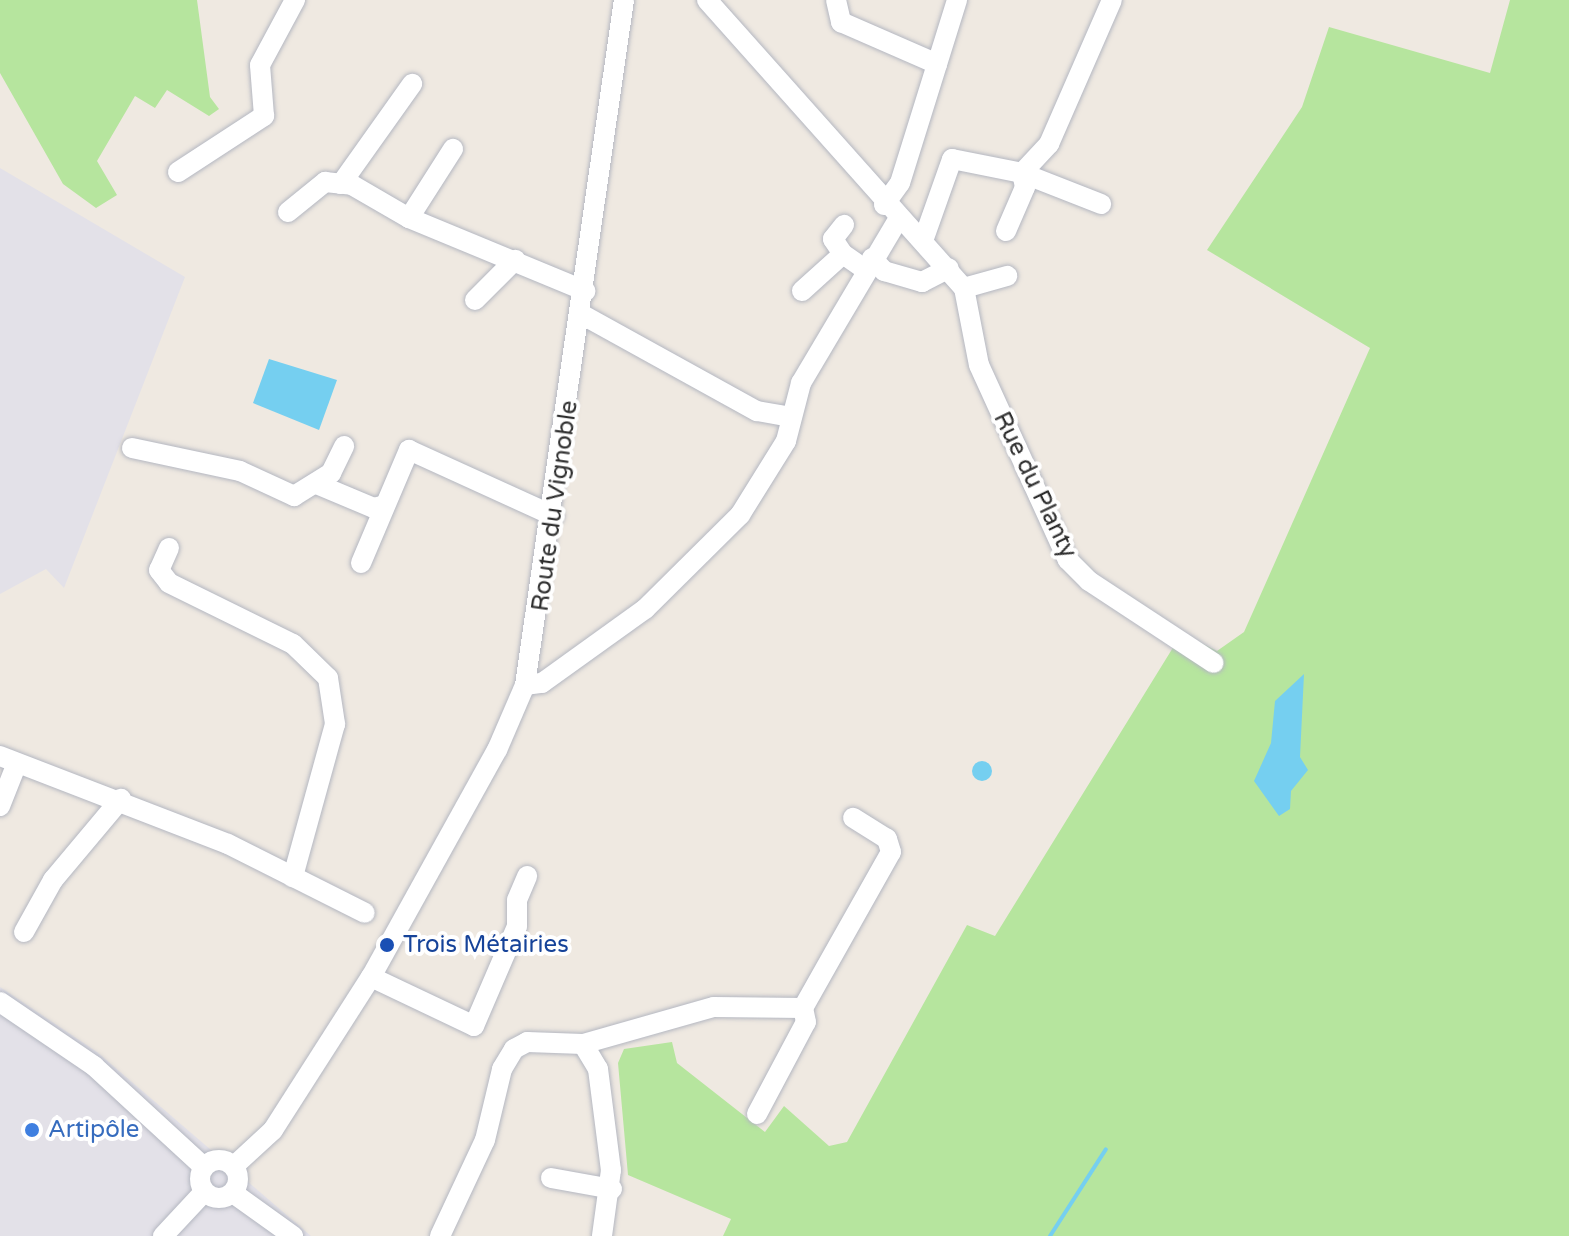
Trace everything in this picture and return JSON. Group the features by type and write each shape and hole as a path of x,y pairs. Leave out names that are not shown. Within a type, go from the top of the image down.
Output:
{"street":[{"path":"178,172 264,116 260,65 295,0"},
{"name":"Route du Vignoble","path":"234,1166 273,1130 371,977 497,750 525,685 554,516 624,0"},
{"name":"Rue du Planty","path":"707,0 890,213 923,241 964,288 979,365 1068,560 1089,581 1214,663"},
{"path":"836,0 841,22 937,64"},
{"path":"525,685 542,683 645,609 721,539 773,467 790,417 869,264 890,213 957,0"},
{"path":"1022,173 1042,152 1112,0"},
{"path":"341,184 412,84"},
{"path":"409,218 453,149"},
{"path":"923,241 952,159 1022,173 1101,204"},
{"path":"1006,231 1025,187 1022,173"},
{"path":"288,212 325,182 341,184 409,218 585,291"},
{"path":"844,225 833,239 843,254 884,271 922,282 949,268"},
{"path":"802,291 843,254"},
{"path":"475,300 515,260"},
{"path":"964,288 1007,276"},
{"path":"581,314 757,411 790,417"},
{"path":"132,448 240,471 294,496 319,485 344,446"},
{"path":"361,563 409,450 554,516"},
{"path":"319,485 374,508 385,505"},
{"path":"169,548 159,570 169,583 293,644 328,678 335,724 293,877"},
{"path":"0,806 9,760 121,799 365,913"},
{"path":"24,932 53,880 121,799"},
{"path":"757,1114 806,1022 803,1008 891,852 887,839 853,818"},
{"path":"371,977 474,1026 517,926 527,876"},
{"path":"0,1002 94,1066 204,1167 204,1192 163,1236"},
{"path":"440,1236 485,1140 502,1069 514,1049 527,1042 583,1044 714,1007 803,1008"},
{"path":"583,1044 598,1069 612,1189 602,1236"},
{"path":"204,1167 217,1160 234,1166 233,1193"},
{"path":"551,1178 612,1189"},
{"path":"204,1192 218,1199 233,1193"},
{"path":"233,1193 293,1236"}],"shaded area":[{"path":"0,168 185,277 64,588 46,569 0,594"},
{"path":"0,987 97,1052 311,1236 0,1236"}],"green space":[{"path":"0,0 197,0 210,97 219,109 209,116 167,90 155,108 135,96 97,161 117,195 96,208 63,184 0,73"},
{"path":"1510,0 1569,0 1569,1236 723,1236 731,1219 628,1175 618,1063 624,1049 672,1042 677,1063 765,1132 784,1106 829,1146 847,1142 967,925 995,936 1182,633 1217,651 1244,632 1370,348 1207,250 1302,107 1329,27 1490,73"}],"water":[{"path":"269,359 337,380 319,430 253,403"},
{"path":"1304,674 1300,757 1308,770 1291,791 1290,809 1279,816 1254,781 1271,743 1275,701"},
{"path":"982,761 989,764 992,771 989,778 982,781 975,778 972,771 975,764"}],"waterway":[{"path":"1050,1236 1106,1149"}],"place":[{"name":"Trois Métairies","path":"387,945"},
{"name":"Artipôle","path":"32,1130"}]}
